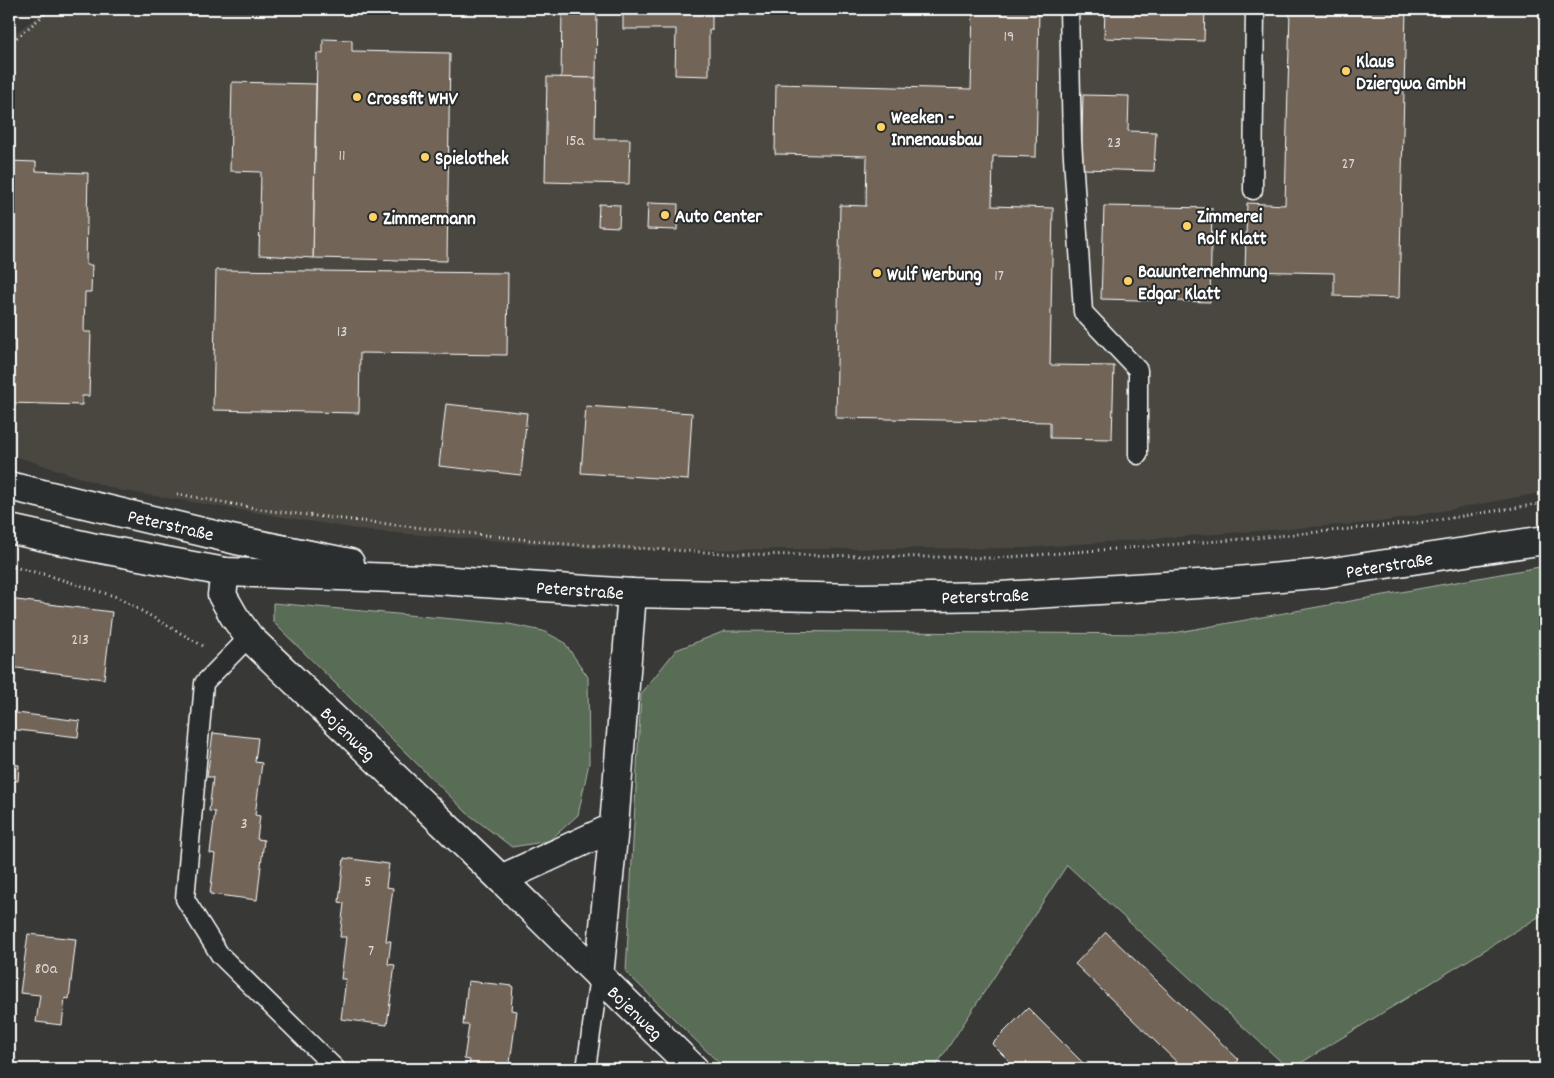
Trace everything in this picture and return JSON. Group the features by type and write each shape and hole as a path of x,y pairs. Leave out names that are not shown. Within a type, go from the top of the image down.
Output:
{"main road":[{"name":"Peterstraße","path":"9,486 236,540 422,579"},
{"name":"Peterstraße","path":"9,529 91,547 225,572 422,579 632,592 862,598 1001,596 1214,583 1326,573 1545,540"},
{"name":"Bojenweg","path":"225,572 222,595 249,637 501,879 694,1069"},
{"name":"Bojenweg","path":"599,976 614,827 632,592"},
{"path":"501,879 614,827"}],"lane":[{"path":"1069,9 1072,141 1083,312 1138,370 1138,455"},
{"path":"1253,190 1255,9"},
{"path":"249,637 204,683 185,899 220,955 336,1069"},
{"path":"586,1069 599,976"}],"path":[{"path":"9,44 51,9"},
{"path":"171,493 272,511 565,544 739,554 996,558 1244,539 1415,523 1545,504"},
{"path":"9,566 47,575 117,598 207,648"}],"shaded area":[{"path":"48,9 1545,9 1545,492 1381,522 1025,548 616,550 369,531 118,490 9,454 9,39 13,34"}],"green space":[{"path":"1545,566 1545,913 1291,1069 1067,865 934,1069 725,1069 626,972 641,694 676,650 725,631 1168,634"},
{"path":"273,603 509,624 543,631 564,642 588,677 589,763 578,815 549,841 512,847 467,813 273,622"}],"building":[{"path":"562,9 597,9 596,78 561,78"},
{"path":"623,9 712,9 712,30 709,30 709,76 675,75 676,29 623,29"},
{"path":"973,9 1039,9 1036,157 993,156 992,206 1053,208 1050,365 1114,366 1112,439 1050,438 1050,422 836,418 840,205 866,206 867,156 775,154 776,84 971,89"},
{"path":"1105,9 1205,9 1204,41 1104,38"},
{"path":"1290,9 1406,9 1399,298 1334,296 1334,273 1245,271 1247,203 1285,205"},
{"path":"323,39 352,40 352,51 450,53 447,261 313,258 317,53 323,54"},
{"path":"547,77 596,78 595,139 630,139 629,184 545,182"},
{"path":"232,82 316,84 313,258 259,255 261,172 230,171"},
{"path":"1083,95 1129,96 1128,131 1156,132 1154,171 1081,169"},
{"path":"9,161 36,162 36,171 88,173 86,265 92,265 91,292 85,292 84,332 91,332 89,396 82,396 82,405 9,403"},
{"path":"648,203 678,204 677,230 647,229"},
{"path":"599,204 620,205 619,227 598,226"},
{"path":"1104,206 1212,208 1210,302 1101,299"},
{"path":"216,270 508,273 507,355 360,353 359,413 213,410"},
{"path":"446,404 527,413 521,475 439,466"},
{"path":"586,406 692,413 688,480 581,473"},
{"path":"9,599 112,612 104,679 9,667"},
{"path":"9,712 80,721 78,737 9,729"},
{"path":"213,733 258,738 255,762 262,763 255,815 260,816 257,839 264,840 257,900 210,894 215,854 210,853 215,812 209,811 213,777 207,777"},
{"path":"9,764 19,765 18,781 9,780"},
{"path":"344,858 389,864 386,887 393,888 386,941 391,941 388,964 395,965 387,1025 341,1019 346,979 341,979 346,937 340,937 344,903 339,902"},
{"path":"1106,932 1239,1060 1230,1069 1184,1069 1075,964"},
{"path":"28,934 76,939 69,999 65,998 62,1025 36,1022 40,995 20,993"},
{"path":"468,981 513,986 511,1010 517,1011 510,1063 515,1064 515,1069 469,1069 470,1060 464,1059 469,1025 463,1025"},
{"path":"1028,1008 1089,1069 1017,1069 992,1044"}],"place":[{"name":"Klaus Dziergwa GmbH","path":"1346,71"},
{"name":"Crossfit WHV","path":"357,97"},
{"name":"Weeken - Innenausbau","path":"881,127"},
{"name":"Spielothek","path":"425,157"},
{"name":"Auto Center","path":"665,215"},
{"name":"Zimmermann","path":"373,217"},
{"name":"Zimmerei Rolf Klatt","path":"1187,226"},
{"name":"Wulf Werbung","path":"877,273"},
{"name":"Bauunternehmung Edgar Klatt","path":"1128,281"}]}
